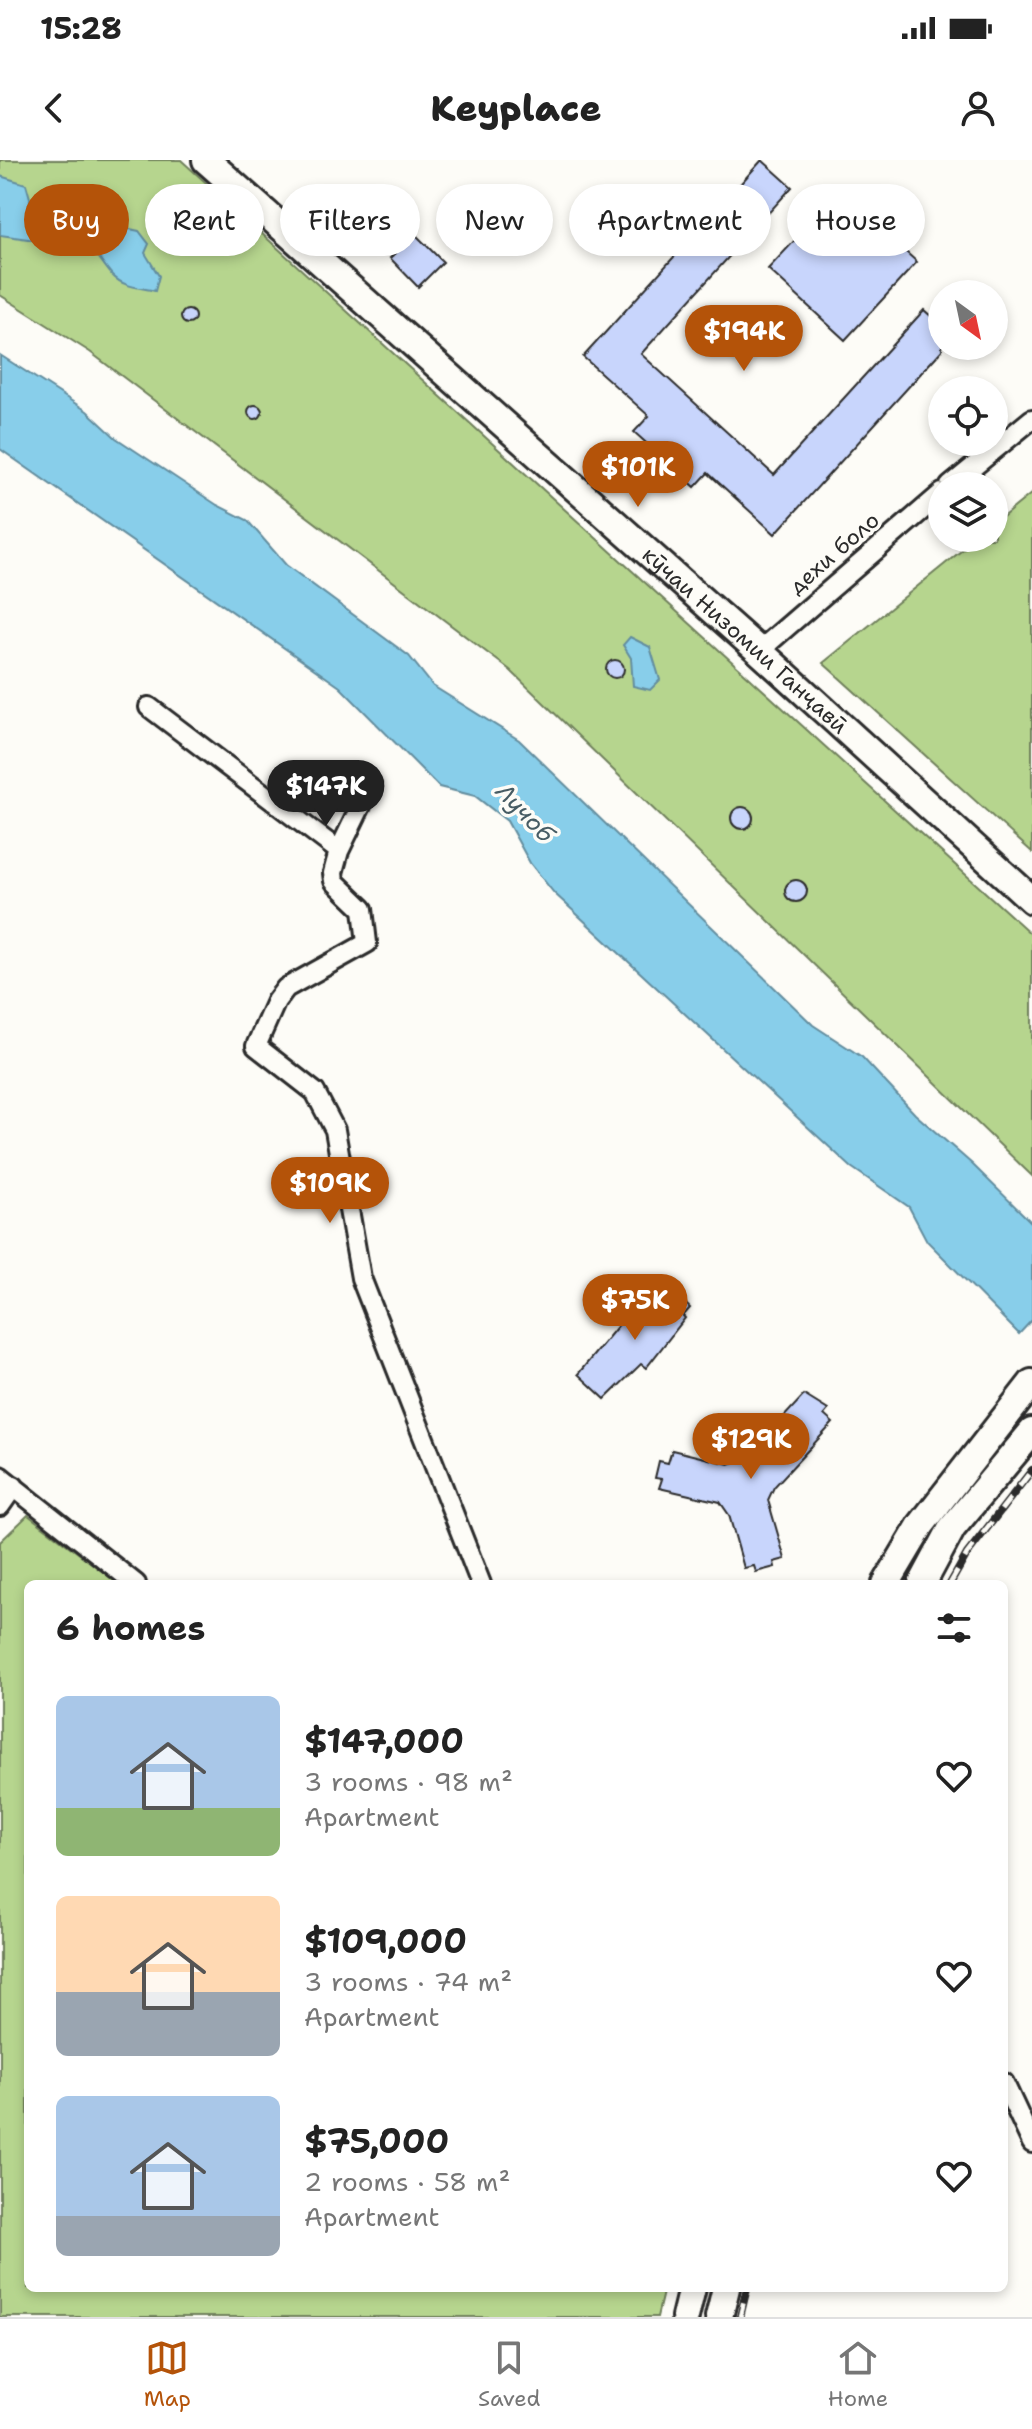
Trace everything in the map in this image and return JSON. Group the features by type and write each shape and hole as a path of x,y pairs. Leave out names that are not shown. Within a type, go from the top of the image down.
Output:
{"street":[{"name":"кӯчаи Низомии Ганҷавӣ","path":"206,160 759,651 1032,900"},
{"path":"967,472 1032,419"},
{"name":"дехи боло","path":"759,651 928,505"},
{"path":"149,707 339,851"},
{"path":"371,785 339,851 334,881 363,909 367,943 286,988 276,1001 256,1046 315,1092 335,1130 361,1278 479,1580"},
{"path":"888,1580 921,1525 1030,1386"},
{"path":"924,1580 952,1528 1032,1432"},
{"path":"0,1506 7,1481 131,1580"},
{"path":"1008,2092 1032,2143"},
{"path":"685,2317 691,2292"},
{"path":"719,2317 725,2292"}],"green space":[{"path":"0,160 181,160 207,184 145,184 145,256 264,256 264,236 280,250 280,256 286,256 1032,935 1032,1176 510,670 90,352 0,295"},
{"path":"1032,493 1032,852 823,663 960,552 1008,552 1008,513"},
{"path":"28,1515 114,1580 24,1580 24,2292 663,2292 657,2317 0,2317 0,1542"}],"water":[{"path":"0,176 26,184 24,238 0,235"},
{"path":"129,229 139,231 145,239 145,256 159,276 155,291 127,285 112,275 97,256 129,256"},
{"name":"Лучоб","path":"0,355 87,411 116,438 217,505 247,520 286,565 409,656 433,686 519,740 813,1025 862,1057 915,1114 1032,1223 1032,1320 1019,1334 927,1241 909,1207 851,1167 554,893 530,863 507,821 475,796 439,787 340,687 0,449"},
{"path":"630,637 650,647 660,680 650,690 633,686 631,658 623,645"}],"building":[{"path":"762,160 789,184 787,193 771,210 771,184 740,184"},
{"path":"420,239 443,262 418,287 390,258 420,256"},
{"path":"787,249 787,256 910,256 917,262 845,340 768,269"},
{"path":"675,256 730,256 641,354 774,475 924,310 928,314 928,360 933,360 775,534 708,473 695,487 634,432 649,416 583,357"},
{"path":"188,310 195,317 188,324 181,317"},
{"path":"255,405 262,412 255,419 248,412"},
{"path":"615,660 624,669 615,678 606,669"},
{"path":"742,807 753,818 742,829 731,818"},
{"path":"796,880 807,891 796,902 785,891"},
{"path":"666,1285 690,1308 683,1316 685,1318 646,1368 641,1364 605,1399 578,1374 625,1317 628,1320 655,1291 658,1294"},
{"path":"804,1395 828,1410 824,1415 833,1423 774,1487 768,1500 785,1559 774,1562 775,1567 756,1572 754,1566 744,1568 729,1515 720,1502 659,1488 662,1479 655,1478 659,1461 668,1463 672,1450 729,1464 745,1459"}],"railway":[{"path":"952,1580 967,1554 1032,1470"},
{"path":"740,2317 746,2292"}]}
